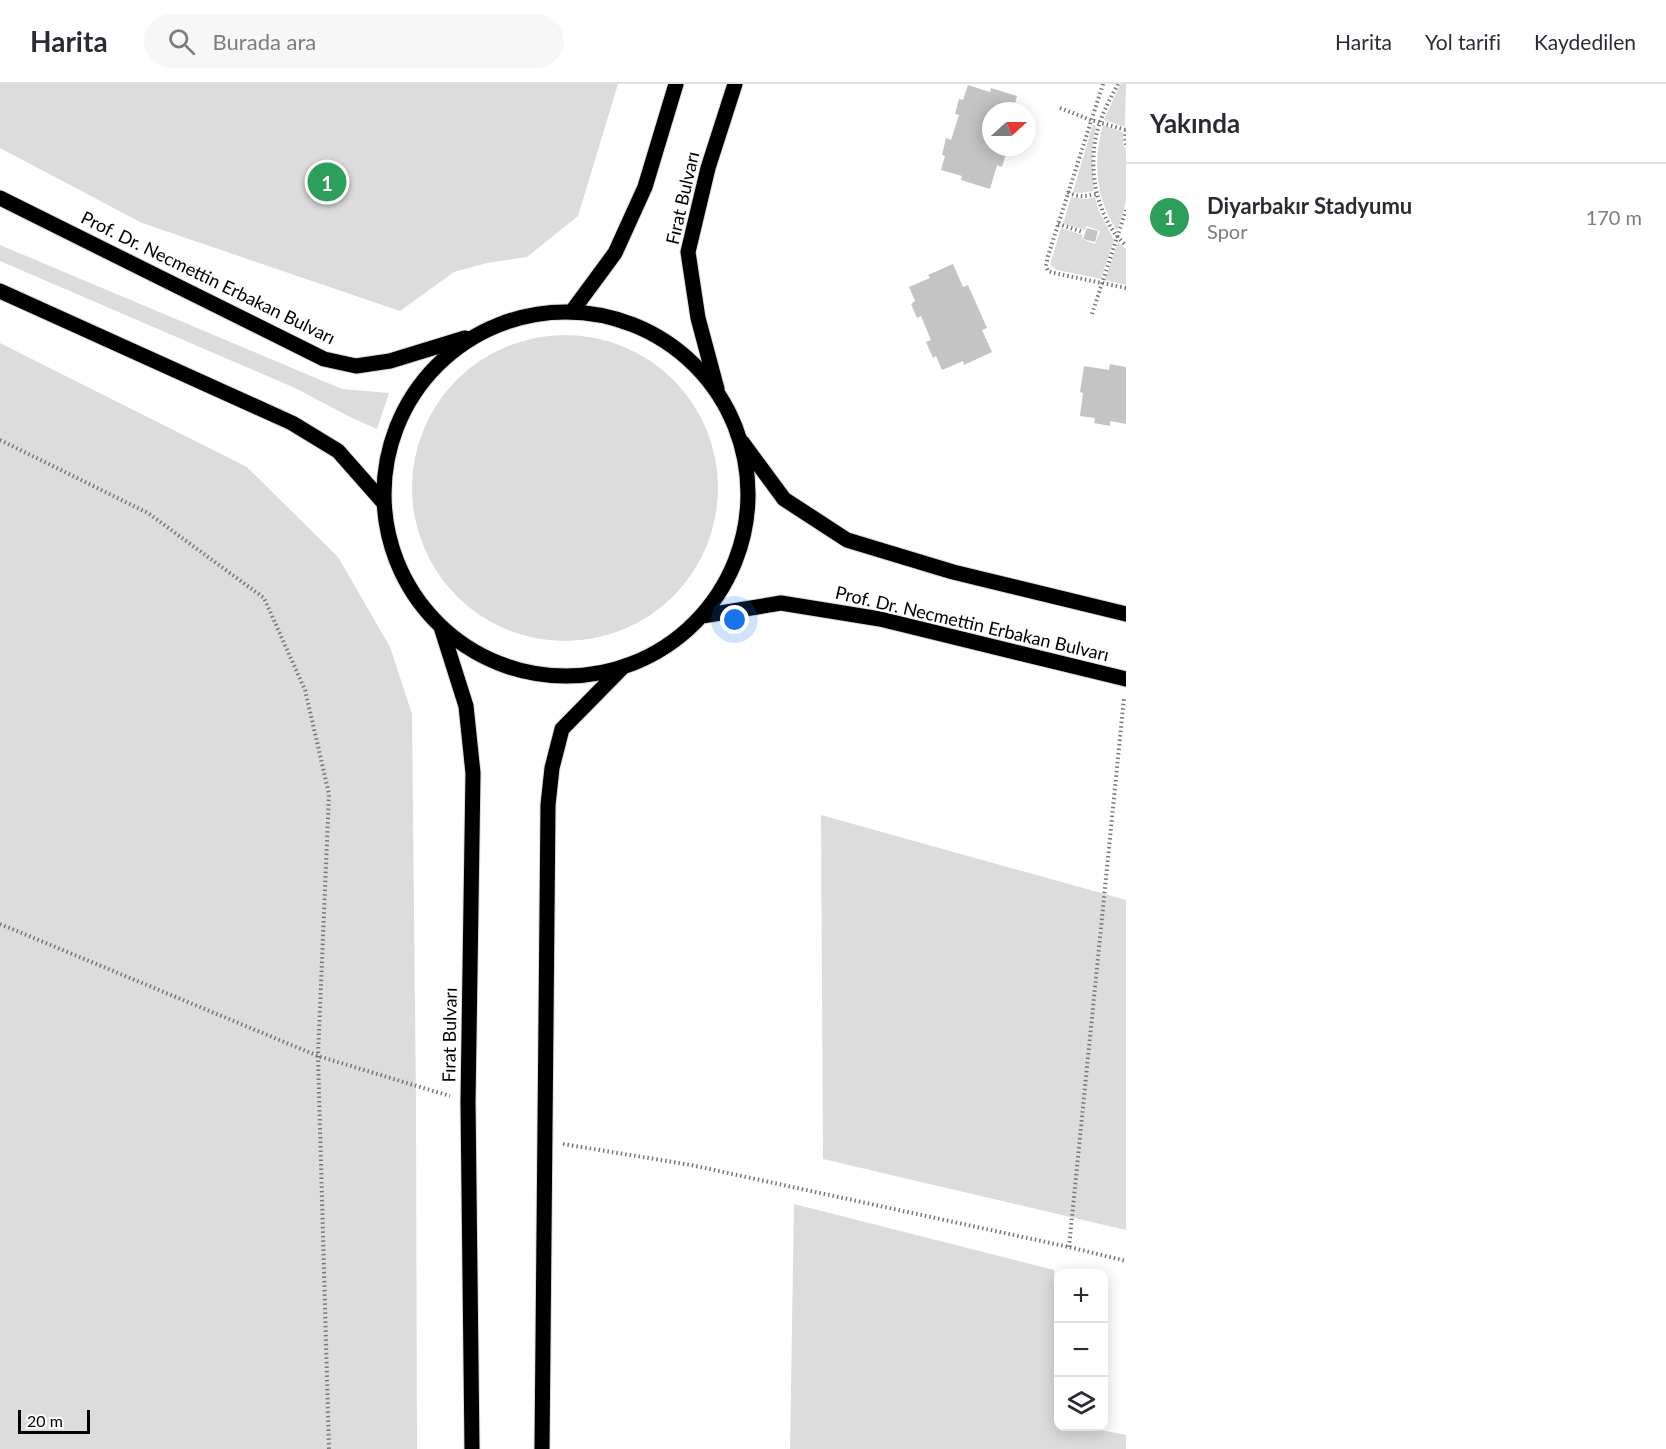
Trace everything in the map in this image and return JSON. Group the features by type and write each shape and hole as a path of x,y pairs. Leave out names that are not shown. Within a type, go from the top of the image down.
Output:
{"main road":[{"name":"Fırat Bulvarı","path":"573,310 615,253 645,187 676,84"},
{"name":"Fırat Bulvarı","path":"718,392 698,318 688,252 708,168 735,84"},
{"name":"Prof. Dr. Necmettin Erbakan Bulvarı","path":"0,198 324,359 356,366 378,363 473,335"},
{"path":"0,291 292,423 338,451 383,502"},
{"path":"741,440 748,492 744,537 728,579 702,616 665,648 622,668 574,677 526,673 480,656 441,627 411,591 392,548 383,502 387,455 403,410 433,368 473,335 522,315 573,310 613,316 650,331 683,353 718,392 741,440 784,500 847,540 953,572 1126,614"},
{"name":"Prof. Dr. Necmettin Erbakan Bulvarı","path":"702,616 781,603 880,619 1125,685"},
{"name":"Fırat Bulvarı","path":"441,627 466,706 473,773 468,1102 472,1449"},
{"path":"542,1449 548,806 552,768 562,729 622,668"}],"path":[{"path":"1103,84 1046,266 1048,271 1054,273 1126,288"},
{"path":"1118,84 1100,122 1094,170 1097,194 1107,220 1126,246"},
{"path":"1060,108 1126,130 1126,145"},
{"path":"1068,192 1074,196 1097,194"},
{"path":"1092,314 1126,210"},
{"path":"1058,224 1083,232"},
{"path":"0,440 148,513 264,598 305,690 329,794 318,1056 329,1449"},
{"path":"1069,1247 1125,685"},
{"path":"0,924 318,1056 468,1102"},
{"path":"544,1141 691,1165 1126,1261"}],"shaded area":[{"path":"0,84 618,84 578,216 527,257 487,263 454,272 400,311 142,223 0,148"},
{"path":"1121,84 1126,84 1125,127 1104,120"},
{"path":"1093,124 1096,126 1092,149 1094,191 1073,192"},
{"path":"1103,125 1123,132 1123,144 1126,150 1126,202 1117,231 1104,206 1098,180 1098,153"},
{"path":"1071,197 1086,199 1095,197 1098,209 1114,240 1101,279 1057,270 1050,265 1061,228 1083,235 1082,239 1095,244 1100,231 1087,226 1085,230 1063,224"},
{"path":"1118,242 1126,249 1126,285 1105,280"},
{"path":"0,245 342,389 389,393 377,429 295,388 0,261"},
{"path":"565,335 595,338 623,347 650,361 673,380 692,403 706,430 715,458 718,488 715,518 706,546 692,573 673,596 650,615 623,629 595,638 565,641 535,638 507,629 480,615 457,596 438,573 424,546 415,518 412,488 415,458 424,430 438,403 457,380 480,361 507,347 535,338"},
{"path":"0,343 247,467 338,557 390,647 412,714 417,1449 0,1449"},
{"path":"821,815 1126,900 1126,1230 823,1159"},
{"path":"794,1204 1054,1270 1054,1431 1106,1431 1126,1435 1126,1449 790,1449"}],"building":[{"path":"968,85 990,92 991,88 1017,96 1015,102 982,102 982,156 1005,156 1002,167 997,165 990,189 961,180 962,176 941,170 946,138 951,140 959,115 955,114 959,99 963,100"},
{"path":"1087,228 1098,231 1095,242 1083,239"},
{"path":"953,264 963,287 968,285 987,328 982,330 992,352 964,365 963,361 942,370 936,356 933,358 926,342 931,340 921,316 917,318 911,304 915,301 909,287 930,278 928,275"},
{"path":"1110,364 1126,367 1126,424 1110,421 1110,426 1094,423 1095,418 1080,416 1083,393 1080,392 1084,366 1109,370"}],"place":[{"name":"Diyarbakır Stadyumu","path":"327,182"}]}
